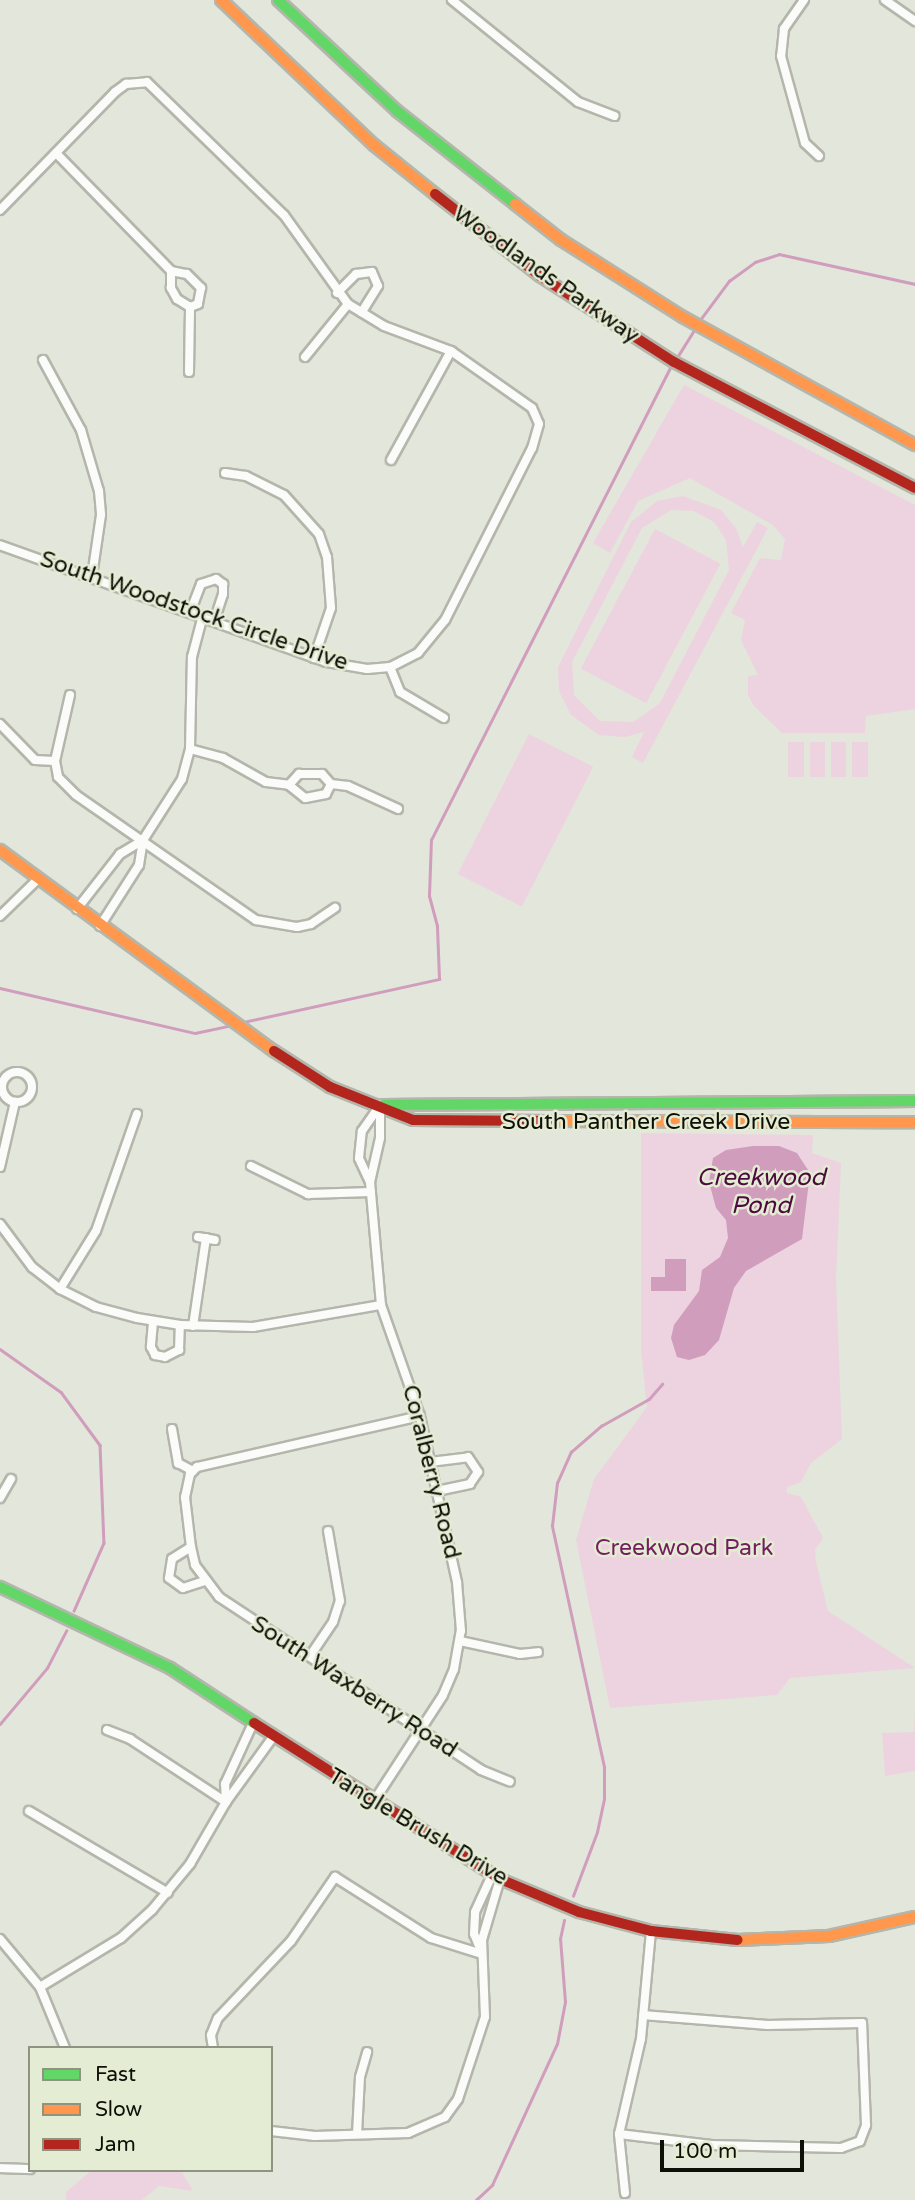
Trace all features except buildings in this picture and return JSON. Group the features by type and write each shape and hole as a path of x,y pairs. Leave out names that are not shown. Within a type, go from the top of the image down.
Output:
{"street":[{"name":"Woodlands Parkway","path":"221,0 374,145 483,235 662,354 915,488"},
{"name":"Woodlands Parkway","path":"278,0 397,111 509,202 605,270 713,334 915,445"},
{"path":"452,0 578,102 614,116"},
{"path":"804,0 784,29 780,56 805,143 819,156"},
{"path":"885,0 915,21"},
{"path":"0,210 115,92 138,80 160,93 284,215 337,293 348,304 384,326 451,352 391,460"},
{"path":"56,153 171,271 187,274 201,288 198,304 190,307"},
{"path":"171,271 171,288 190,307 189,372"},
{"path":"337,293 356,274 372,272 378,286 362,312"},
{"path":"305,357 348,304"},
{"name":"South Woodstock Circle Drive","path":"0,545 191,610 314,658 354,668 390,667 418,653 445,620 532,449 539,424 532,408 451,352"},
{"path":"43,360 53,385 81,430 99,491 101,515 92,576"},
{"path":"225,473 246,476 284,495 319,534 327,557 331,608 314,658"},
{"path":"191,610 201,584 216,579 223,584 223,594 215,619"},
{"path":"77,909 120,854 144,840 169,806 190,749 192,657 203,615"},
{"path":"390,667 400,692 444,718"},
{"path":"70,695 55,761 58,777 76,795 144,840 238,910 270,925 311,924 335,908"},
{"path":"0,724 35,760 55,761"},
{"path":"190,749 223,758 265,782 289,785 305,798 326,794 331,784"},
{"path":"289,785 299,774 322,774 331,784 348,786 398,810"},
{"path":"100,926 139,865 144,840"},
{"name":"South Panther Creek Drive","path":"0,850 36,881 232,1023 330,1087 413,1120 462,1123 915,1122"},
{"path":"0,916 36,881"},
{"name":"South Panther Creek Drive","path":"380,1105 457,1101 915,1101"},
{"path":"0,1167 15,1102"},
{"name":"Coralberry Road","path":"374,1801 449,1682 460,1641 457,1582 420,1416 381,1306 370,1182 359,1157 362,1130 380,1105"},
{"name":"Coralberry Road","path":"370,1182 380,1138 380,1105"},
{"path":"60,1289 96,1231 137,1114"},
{"path":"251,1166 308,1194 371,1192"},
{"path":"0,1224 33,1267 60,1289 96,1307 153,1322 193,1326 276,1325 381,1306"},
{"path":"193,1326 206,1238"},
{"path":"153,1322 151,1347 155,1355 165,1357 179,1350 180,1325"},
{"path":"205,1581 183,1588 169,1578 172,1559 191,1547 185,1497 193,1471 212,1461 420,1416"},
{"path":"172,1429 178,1463 193,1471"},
{"path":"430,1462 468,1457 478,1472 470,1484 436,1491"},
{"path":"0,1498 11,1479"},
{"path":"310,1656 333,1622 340,1601 328,1531"},
{"name":"South Waxberry Road","path":"191,1547 195,1566 205,1581 235,1609 481,1770 510,1782"},
{"name":"Tangle Brush Drive","path":"0,1587 170,1668 273,1737 496,1877 579,1912 651,1931 769,1941 861,1931 915,1917"},
{"path":"460,1641 520,1654 538,1652"},
{"path":"226,1802 225,1784 253,1723"},
{"path":"107,1730 130,1740 226,1802"},
{"path":"40,1987 121,1938 168,1893 226,1802 273,1737"},
{"path":"29,1811 168,1893"},
{"path":"212,2046 211,2035 218,2018 291,1941 335,1877 431,1938 482,1954"},
{"path":"273,2132 357,2134 421,2131 445,2117 458,2099 485,2017 482,1954 496,1877"},
{"path":"625,2193 620,2134 643,2015 651,1931"},
{"path":"0,1939 40,1987 64,2046"},
{"path":"620,2134 711,2145 841,2148 860,2141 866,2125 862,2023 767,2025 643,2015"},
{"path":"357,2134 360,2077 367,2052"},
{"path":"0,2168 28,2169"}],"green space":[{"path":"684,385 915,505 915,709 866,716 865,733 782,733 754,706 748,695 748,676 758,675 741,640 745,620 731,613 760,558 781,560 785,539 773,525 690,478 638,501 610,553 593,543"},
{"path":"683,496 721,510 736,528 743,547 757,522 768,528 643,763 632,757 644,732 625,737 599,735 571,715 559,691 558,667 631,522 657,501","holes":["671,510 694,511 714,522 726,540 729,570 660,703 633,722 600,721 574,695 572,662 642,528"]},
{"path":"655,529 720,564 646,703 581,669"},
{"path":"529,734 593,767 522,907 458,874"},
{"path":"788,742 804,742 804,777 788,777"},
{"path":"810,742 825,742 825,777 810,777"},
{"path":"831,742 846,742 846,777 831,777"},
{"path":"852,742 868,742 868,777 852,777"},
{"name":"Creekwood Park","path":"641,1133 813,1135 812,1153 841,1163 836,1279 842,1439 811,1463 801,1482 787,1487 787,1493 801,1497 823,1538 815,1550 828,1611 915,1668 790,1678 777,1695 610,1708 576,1540 594,1479 647,1407 641,1350"},
{"path":"915,1712 915,1771 885,1776 882,1733 914,1732"},
{"path":"90,2172 182,2172 193,2191 159,2186 142,2200 66,2200 66,2192"}],"water":[{"name":"Creekwood Pond","path":"779,1146 797,1153 810,1173 802,1239 746,1271 734,1288 719,1340 705,1355 689,1360 677,1357 671,1338 674,1325 699,1291 702,1270 720,1257 728,1238 726,1220 716,1208 709,1182 713,1158 726,1150"},
{"path":"665,1259 686,1259 686,1291 651,1291 651,1277 665,1277"}],"waterway":[{"path":"700,320 729,281 755,262 779,254 915,284"},
{"path":"676,359 695,329"},
{"path":"239,1023 439,979 437,926 429,896 431,840 672,364"},
{"path":"0,988 195,1033 229,1026"},
{"path":"0,1349 61,1392 100,1445 104,1543 74,1611"},
{"path":"573,1896 597,1832 604,1799 604,1767 552,1526 557,1483 571,1452 601,1426 649,1399 662,1384"},
{"path":"0,1724 47,1668 66,1631"},
{"path":"476,2200 492,2185 557,2044 565,2002 560,1939 564,1920"}],"traffic: fast":[{"path":"278,0 397,111 515,204"},
{"path":"383,1105 915,1101"},
{"path":"0,1587 170,1668 254,1723"}],"traffic: slow":[{"path":"221,0 374,145 435,194"},
{"path":"515,204 561,240 683,317 915,445"},
{"path":"0,850 274,1051"},
{"path":"547,1121 915,1122"},
{"path":"738,1940 829,1936 915,1917"}],"traffic: jam":[{"path":"435,194 540,276 674,362 915,488"},
{"path":"274,1051 330,1087 413,1120 547,1121"},
{"path":"254,1723 500,1879 579,1912 651,1931 738,1940"}]}
